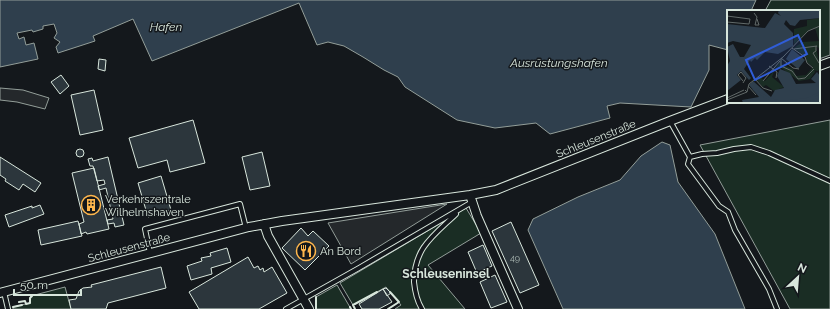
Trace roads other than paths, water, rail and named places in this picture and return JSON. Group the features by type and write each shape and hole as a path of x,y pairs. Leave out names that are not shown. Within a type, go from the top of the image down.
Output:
{"street":[{"path":"820,66 830,62"},
{"name":"Schleusenstraße","path":"2,293 264,224 471,198 505,187 727,99"},
{"path":"471,198 477,216 518,309"},
{"path":"264,224 268,236 309,309"}],"lane":[{"path":"670,121 690,157 688,164 719,206 728,212 735,230 769,289 777,309"},
{"path":"690,157 751,147 769,153 830,181"},
{"path":"422,309 416,297 414,286 414,274 419,254 431,238 462,209 471,198"},
{"path":"150,254 145,229 240,204 246,228"},
{"path":"286,309 462,209"},
{"path":"2,293 8,309"}],"water":[{"name":"Ausrüstungshafen","path":"0,0 756,0 751,10 727,10 727,50 709,45 709,70 691,107 620,103 607,106 610,118 550,134 536,123 495,128 457,120 405,87 398,77 344,46 328,42 317,45 299,3 152,61 133,19 93,36 95,41 58,53 56,47 60,42 54,38 57,33 54,24 43,26 43,29 33,32 32,30 17,33 19,39 24,37 26,45 34,43 38,59 0,67"},
{"path":"662,142 670,145 678,182 715,234 745,309 563,309 528,230 533,219 578,197 620,180 641,156"}],"place":[{"name":"Verkehrszentrale Wilhelmshaven","path":"91,205"},
{"name":"An Bord","path":"306,251"}],"district":[{"name":"Schleuseninsel","path":"446,274"}],"water label":[{"name":"Hafen","path":"166,27"}]}
